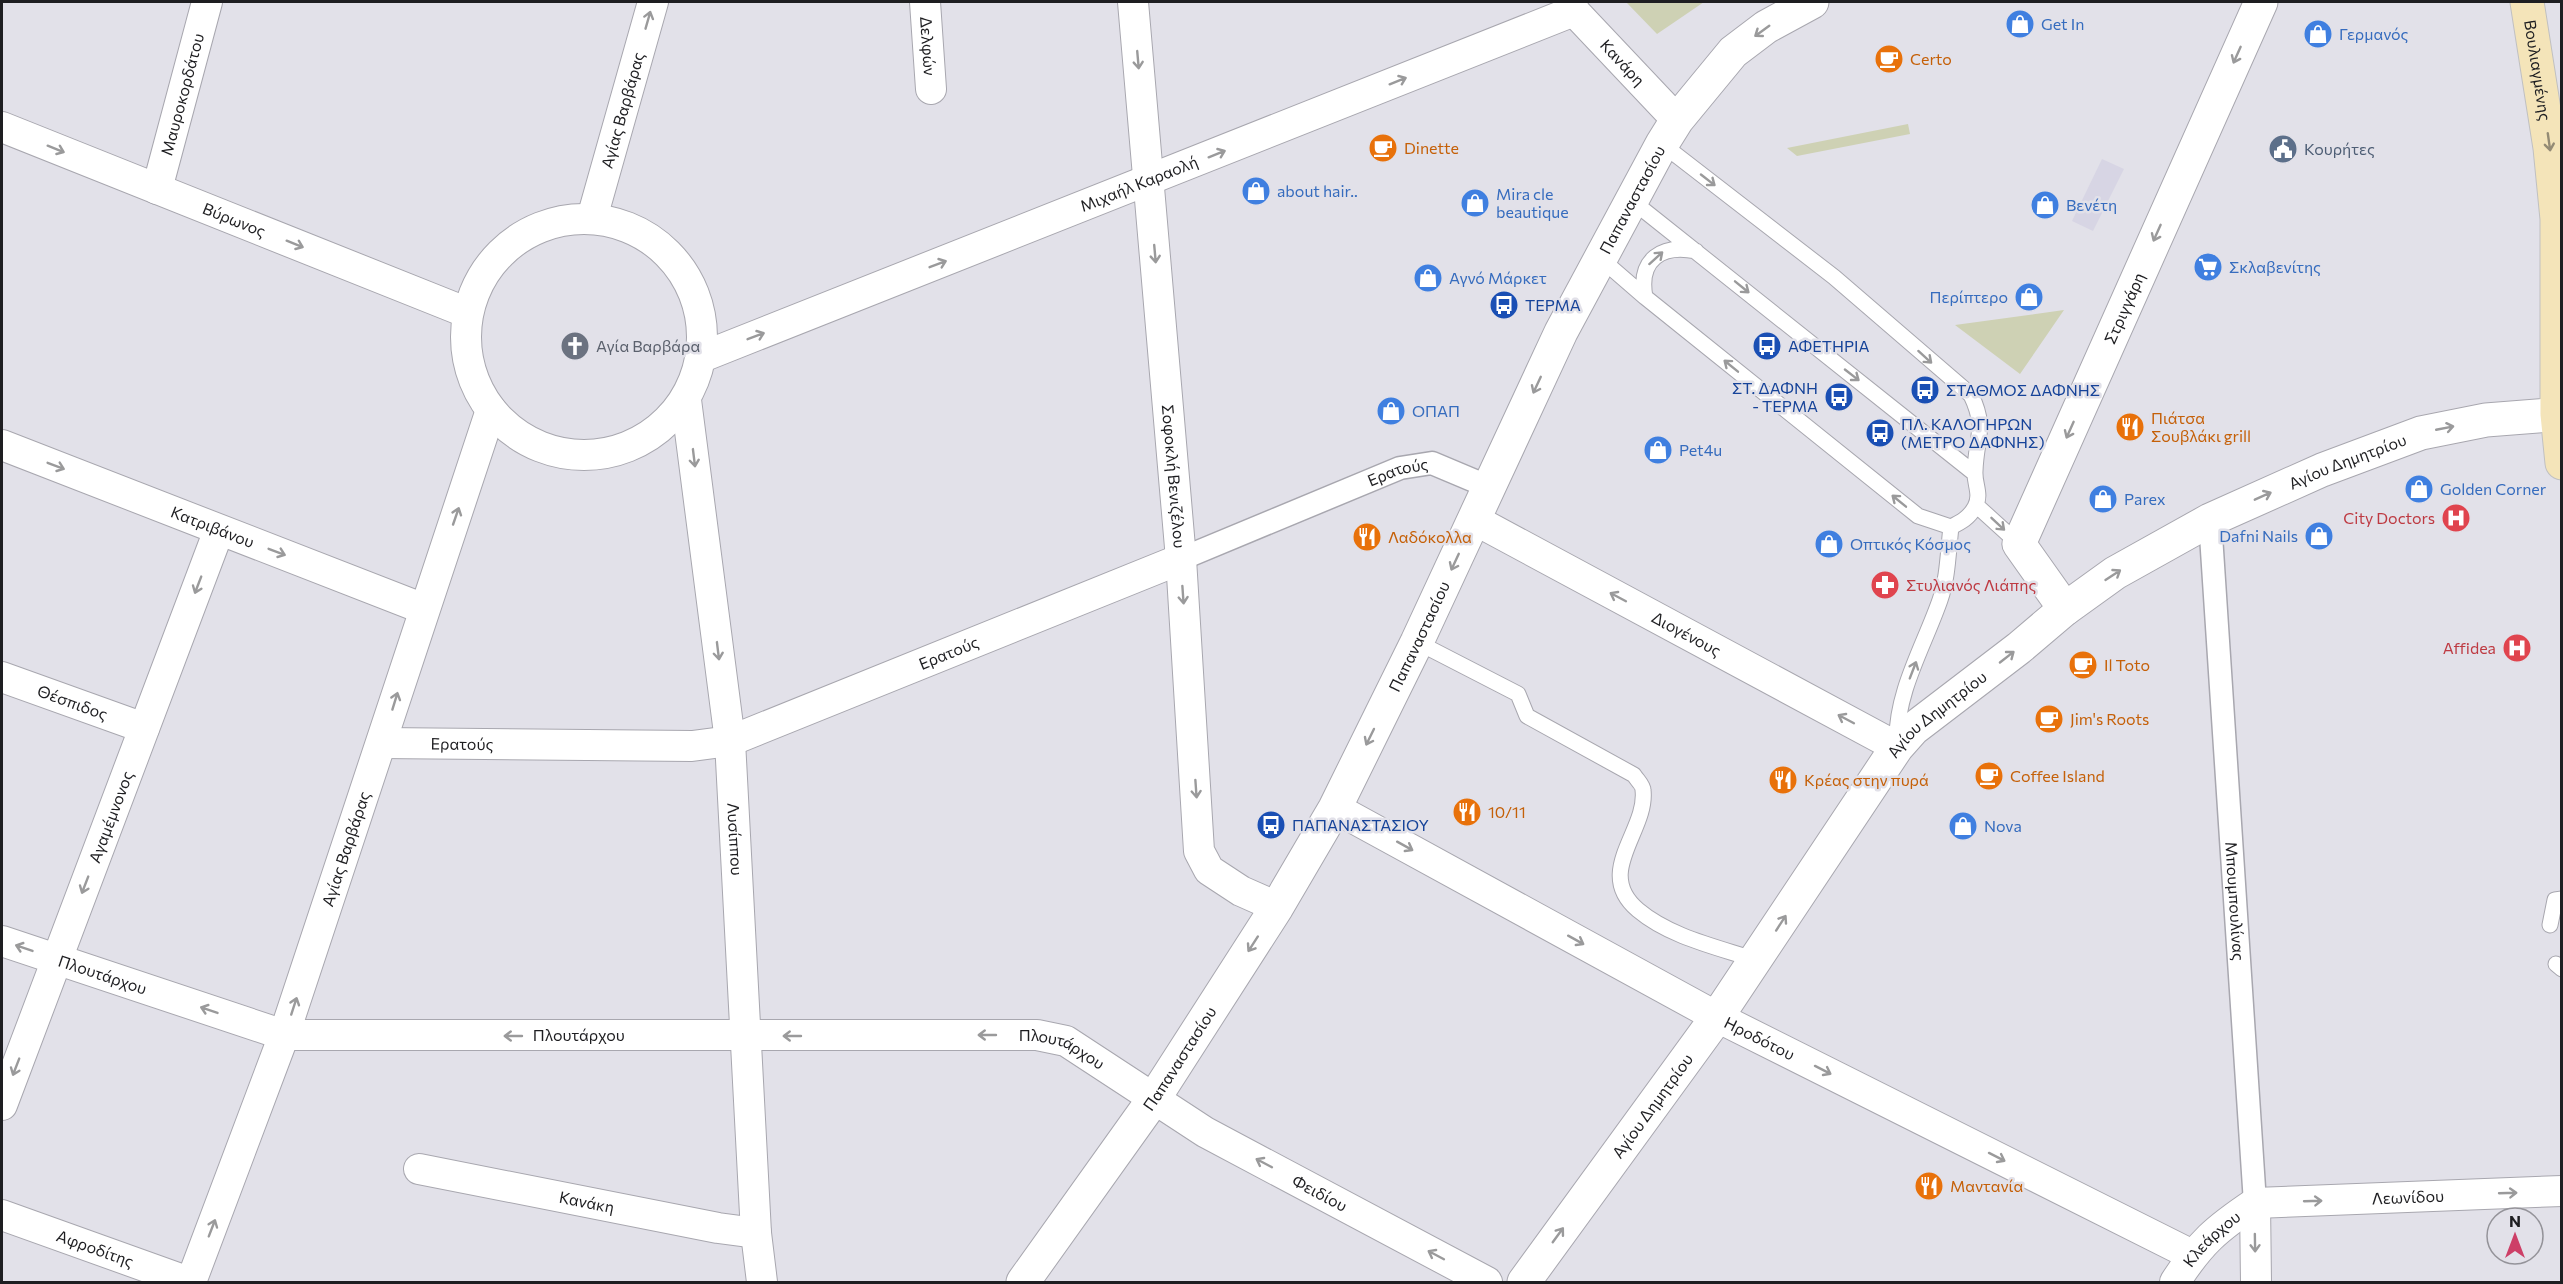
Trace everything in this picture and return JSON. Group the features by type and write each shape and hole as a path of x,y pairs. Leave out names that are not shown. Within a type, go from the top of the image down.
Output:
{"main road":[{"name":"Παπαναστασίου","path":"1023,1282 1153,1100 1277,907 1335,808 1475,520 1561,332 1670,132 1733,52 1766,27 1812,2"},
{"name":"Στριγγάρη","path":"2019,544 2261,2"},
{"name":"Βουλιαγμένης","path":"2527,2 2550,148 2557,219 2559,414 2562,464"},
{"name":"Αγίου Δημητρίου","path":"1524,1282 1718,1017 1897,747 1912,729 2019,648 2065,609 2115,573 2210,520 2322,470 2421,433 2486,420 2559,414"},
{"path":"2019,544 2065,609"}],"street":[{"name":"Μαυροκορδάτου","path":"158,189 207,2"},
{"name":"Αγίας Βαρβάρας","path":"592,218 653,2"},
{"name":"Δελφών","path":"925,2 931,90"},
{"name":"Σοφοκλή Βενιζέλου","path":"1133,2 1181,559 1200,851 1209,870 1241,891 1277,907"},
{"name":"Μιχαήλ Καραολή","path":"702,357 1149,181 1573,6"},
{"name":"Κανάρη","path":"1573,6 1670,132"},
{"name":"Βύρωνος","path":"2,127 468,313"},
{"path":"592,218 631,228 640,233 664,249 689,280 702,317 702,357 686,400 661,427 629,447 592,455 554,451 519,436 492,410 474,381 466,347 468,313 479,281 500,253 526,233 558,221 592,218"},
{"name":"Λυσίππου","path":"686,400 730,741 744,1037 756,1233 762,1282"},
{"name":"Αγίας Βαρβάρας","path":"190,1282 284,1035 492,410"},
{"name":"Κατριβάνου","path":"2,445 424,609"},
{"name":"Ερατούς","path":"382,743 692,746 730,741 1400,468 1432,463 1489,487"},
{"name":"Διογένους","path":"1475,520 1897,747"},
{"name":"Μπουμπουλίνας","path":"2210,520 2255,1203 2256,1282"},
{"name":"Αγαμέμνονος","path":"2,1105 219,530"},
{"name":"Θέσπιδος","path":"2,677 144,728"},
{"name":"Ηροδότου","path":"1335,808 1718,1017 2192,1255"},
{"name":"Πλουτάρχου","path":"2,941 284,1035 744,1037 1037,1035 1066,1041 1153,1100"},
{"name":"Φειδίου","path":"1153,1100 1204,1132 1487,1282"},
{"name":"Κανάκη","path":"418,1169 717,1228 756,1233"},
{"name":"Λεωνίδου","path":"2255,1203 2562,1191"},
{"name":"Κλεάρχου","path":"2175,1282 2192,1255 2218,1227 2255,1203"},
{"name":"Αφροδίτης","path":"2,1215 190,1282"}],"lane":[{"path":"1600,258 1645,297 1918,516 1951,527 1969,517 1976,505 1979,493 1974,473 1980,441 1980,414 1971,395 1670,132"},
{"path":"1631,200 1974,473"},
{"path":"1645,297 1643,286 1646,269 1655,256 1667,249 1679,248 1696,251"},
{"path":"1976,505 2019,544"},
{"path":"1897,747 1897,720 1905,690 1947,573 1951,527"},
{"path":"1417,642 1518,694 1527,716 1634,775 1643,788 1643,801 1619,874 1623,893 1637,909 1660,925 1756,961"},
{"path":"2550,925 2555,900 2562,899"}],"shaded area":[{"path":"2102,159 2124,169 2093,231 2072,221"}],"green space":[{"path":"1626,2 1704,2 1657,34"},
{"path":"1908,124 1910,134 1797,156 1787,148"},
{"path":"2064,310 2020,374 1955,325"}],"place":[{"name":"Get In","path":"2020,24"},
{"name":"Γερμανός","path":"2318,34"},
{"name":"Certo","path":"1889,59"},
{"name":"Dinette","path":"1383,148"},
{"name":"Κουρήτες","path":"2283,149"},
{"name":"about hair..","path":"1256,191"},
{"name":"Mira cle beautique","path":"1475,203"},
{"name":"Βενέτη","path":"2045,205"},
{"name":"Σκλαβενίτης","path":"2208,267"},
{"name":"Αγνό Μάρκετ","path":"1428,278"},
{"name":"Περίπτερο","path":"2029,297"},
{"name":"ΤΕΡΜΑ","path":"1504,305"},
{"name":"Αγία Βαρβάρα","path":"575,346"},
{"name":"ΑΦΕΤΗΡΙΑ","path":"1767,346"},
{"name":"ΣΤΑΘΜΟΣ ΔΑΦΝΗΣ","path":"1925,390"},
{"name":"ΣΤ. ΔΑΦΝΗ - ΤΕΡΜΑ","path":"1839,397"},
{"name":"ΟΠΑΠ","path":"1391,411"},
{"name":"Πιάτσα Σουβλάκι grill","path":"2130,427"},
{"name":"ΠΛ. ΚΑΛΟΓΗΡΩΝ (ΜΕΤΡΟ ΔΑΦΝΗΣ)","path":"1880,433"},
{"name":"Pet4u","path":"1658,450"},
{"name":"Golden Corner","path":"2419,489"},
{"name":"Parex","path":"2103,499"},
{"name":"City Doctors","path":"2456,518"},
{"name":"Dafni Nails","path":"2319,536"},
{"name":"Λαδόκολλα","path":"1367,537"},
{"name":"Οπτικός Κόσμος","path":"1829,544"},
{"name":"Στυλιανός Λιάπης","path":"1885,585"},
{"name":"Affidea","path":"2517,648"},
{"name":"Il Toto","path":"2083,665"},
{"name":"Jim's Roots","path":"2049,719"},
{"name":"Coffee Island","path":"1989,776"},
{"name":"Κρέας στην πυρά","path":"1783,780"},
{"name":"10/11","path":"1467,812"},
{"name":"ΠΑΠΑΝΑΣΤΑΣΙΟΥ","path":"1271,825"},
{"name":"Nova","path":"1963,826"},
{"name":"Μαντανία","path":"1929,1186"}]}
